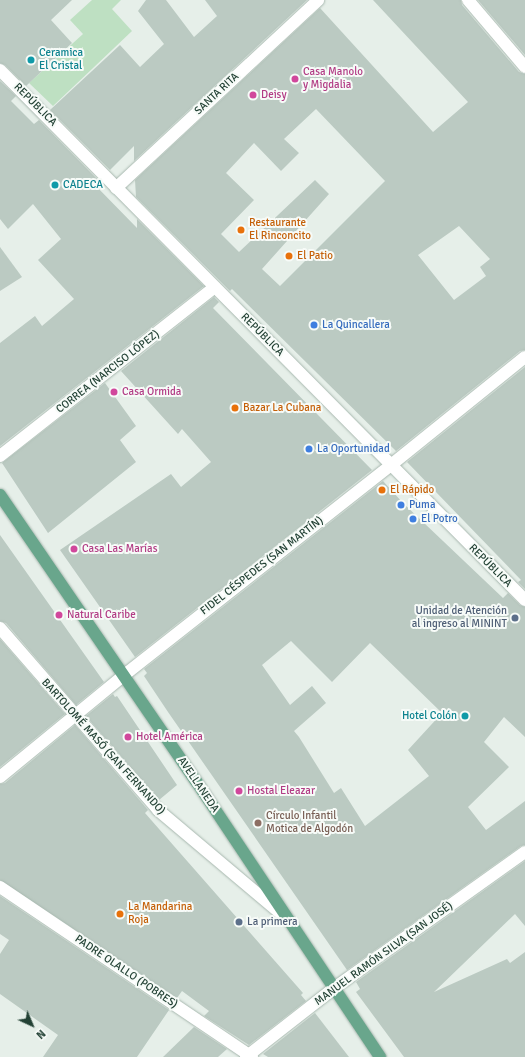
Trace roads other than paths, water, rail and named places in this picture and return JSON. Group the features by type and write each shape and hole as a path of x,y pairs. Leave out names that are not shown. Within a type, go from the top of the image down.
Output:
{"main road":[{"name":"AVELLANEDA","path":"0,495 288,919 333,990 380,1057"}],"street":[{"name":"SANTA RITA","path":"116,188 318,0"},
{"path":"468,0 525,67"},
{"name":"REPÚBLICA","path":"0,70 525,600"},
{"name":"CORREA (NARCISO LÓPEZ)","path":"0,456 86,390 215,287"},
{"name":"FIDEL CÉSPEDES (SAN MARTÍN)","path":"0,777 123,676 391,465 525,357"},
{"name":"BARTOLOMÉ MASÓ (SAN FERNANDO)","path":"0,628 74,716 158,810 288,919"},
{"name":"MANUEL RAMÓN SILVA (SAN JOSÉ)","path":"249,1056 333,990 525,852"},
{"name":"PADRE OLALLO (POBRES)","path":"0,887 249,1056"}],"place":[{"name":"Ceramica El Cristal","path":"31,60"},
{"name":"Casa Manolo y Migdalia","path":"295,79"},
{"name":"Deisy","path":"253,95"},
{"name":"CADECA","path":"55,185"},
{"name":"Restaurante El Rinconcito","path":"241,230"},
{"name":"El Patio","path":"289,256"},
{"name":"La Quincallera","path":"314,325"},
{"name":"Casa Ormida","path":"114,392"},
{"name":"Bazar La Cubana","path":"235,408"},
{"name":"La Oportunidad","path":"309,449"},
{"name":"El Rápido","path":"382,490"},
{"name":"Puma","path":"401,505"},
{"name":"El Potro","path":"413,519"},
{"name":"Casa Las Marías","path":"74,549"},
{"name":"Natural Caribe","path":"59,615"},
{"name":"Unidad de Atención al ingreso al MININT","path":"515,618"},
{"name":"Hotel Colón","path":"465,716"},
{"name":"Hotel América","path":"128,737"},
{"name":"Hostal Eleazar","path":"239,791"},
{"name":"Círculo Infantil Motica de Algodón","path":"258,823"},
{"name":"La Mandarina Roja","path":"120,914"},
{"name":"La primera","path":"239,922"}]}
